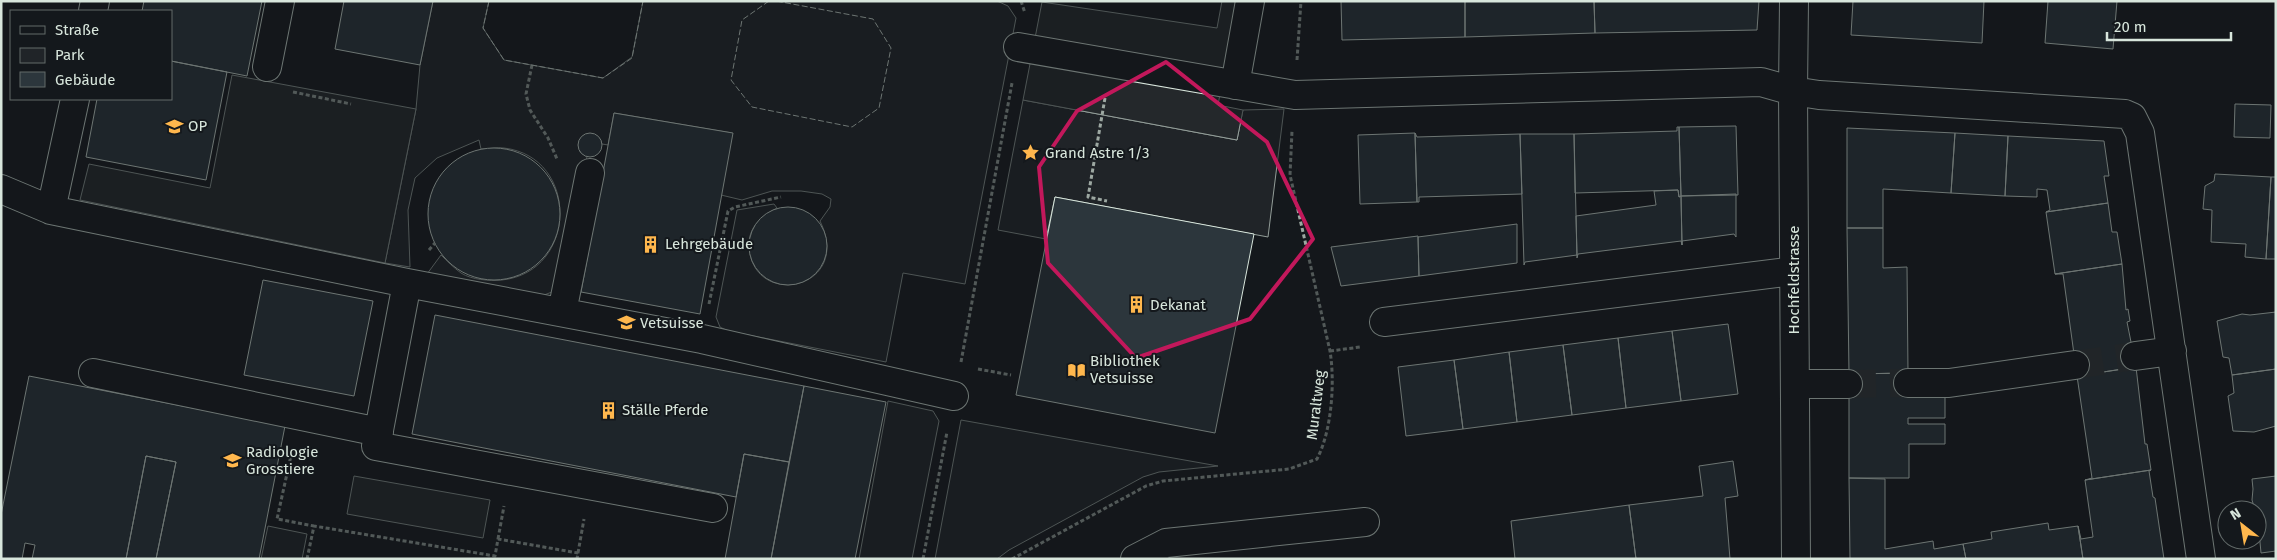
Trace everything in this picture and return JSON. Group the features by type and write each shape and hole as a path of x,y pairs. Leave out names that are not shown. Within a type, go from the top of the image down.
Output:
{"street":[{"path":"267,67 280,1"},
{"path":"1235,85 1250,1"},
{"name":"Hochfeldstrasse","path":"1794,1 1796,559"},
{"path":"1018,47 1295,95 1761,82 1793,91 1819,95 2116,112 2132,117 2140,133 2202,559"},
{"path":"51,210 75,100"},
{"path":"562,312 588,185"},
{"path":"1,189 51,210 407,283 702,339 954,396"},
{"path":"1384,322 1794,271"},
{"path":"407,283 376,446 713,508"},
{"path":"2135,356 2172,351"},
{"path":"1908,383 1949,383 2076,365"},
{"path":"94,373 379,432"},
{"path":"1795,384 1848,384"},
{"path":"1135,559 1166,543 1365,522"}],"path":[{"name":"Muraltweg","path":"1012,559 1146,486 1163,481 1289,469 1306,465 1317,458 1323,447 1333,379 1330,351 1290,175 1302,1"},
{"path":"1106,201 1088,197 1111,63"},
{"path":"532,65 526,94 530,110 548,138 564,176 588,185"},
{"path":"285,90 351,104"},
{"path":"968,367 960,365 1009,96"},
{"path":"702,339 728,212 735,206 781,197"},
{"path":"977,368 1010,375"},
{"path":"923,559 954,396"},
{"path":"300,415 278,519 495,556 498,539 578,553 577,559"},
{"path":"307,559 314,526"}],"highlighted area":[{"path":"1166,62 1267,142 1313,239 1250,319 1136,358 1048,263 1039,167 1077,111"}],"green space":[{"path":"433,1 489,1 483,28 504,60 603,78 632,57 643,1 997,1 1008,6 1016,18 965,284 903,273 886,362 728,331 720,327 716,317 737,210 774,204 777,208 757,223 749,239 754,266 766,279 782,284 798,283 813,276 824,263 827,245 820,221 830,207 831,199 822,194 801,191 772,191 742,200 721,195 732,133 614,113 608,145 602,144 600,139 593,134 584,135 579,143 580,152 587,157 552,292 544,295 427,274 441,255 465,275 481,280 502,280 527,272 545,257 556,237 560,214 557,192 546,171 529,156 504,148 481,149 479,140 437,158 415,178 408,210 410,267 385,263 416,109 420,65"},
{"path":"1023,100 1237,140 1243,110 1284,109 1268,237 1055,197 1046,239 998,230"},
{"path":"888,401 933,411 939,421 912,559 859,559"},
{"path":"961,420 1218,466 1159,472 1143,477 1009,550 997,559 935,559"},
{"path":"268,526 307,534 302,559 261,559"}],"shaded area":[{"path":"1222,1 1237,1 1218,105 1243,110 1237,140 1023,100 1042,2 1217,28"},
{"path":"232,75 416,109 385,263 80,200 89,164 210,188"},
{"path":"354,476 490,500 483,538 347,514"}],"building":[{"path":"144,1 262,1 247,76 172,61 172,10 142,10"},
{"path":"344,1 433,1 420,65 335,49"},
{"path":"1341,1 1465,1 1465,37 1342,40"},
{"path":"1465,1 1594,1 1595,33 1465,37"},
{"path":"1594,1 1759,1 1757,30 1595,33"},
{"path":"1853,1 1984,1 1982,43 1851,35"},
{"path":"2048,1 2117,1 2113,49 2045,43"},
{"path":"172,61 227,72 206,180 86,157 97,100 172,100"},
{"path":"2235,104 2271,105 2270,138 2234,137"},
{"name":"Lehrgebäude","path":"614,113 733,133 700,314 581,292"},
{"path":"1736,126 1738,195 1681,196 1679,127"},
{"path":"1677,127 1679,127 1681,196 1679,197 1678,190 1575,193 1574,134 1677,131"},
{"path":"1847,128 1955,133 1951,193 1883,189 1883,228 1847,228"},
{"path":"590,133 595,134 601,140 601,150 595,156 590,157 585,156 579,150 578,145 579,140 585,134"},
{"path":"1415,133 1417,202 1360,204 1358,135"},
{"path":"1415,133 1417,137 1520,134 1522,194 1419,197 1419,202 1417,202"},
{"path":"1955,133 2008,136 2005,196 1951,193"},
{"path":"1520,134 1574,134 1577,255 1525,262 1524,265"},
{"path":"2008,136 2104,141 2109,176 2104,176 2108,203 2046,212 2050,210 2047,190 2037,189 2037,197 2005,196"},
{"path":"494,148 507,149 519,153 541,167 555,189 559,201 559,227 555,239 541,261 519,275 507,279 494,280 481,279 469,275 447,261 433,239 429,227 428,214 429,201 433,189 447,167 469,153 481,149"},
{"path":"2215,174 2271,177 2266,259 2245,257 2246,244 2211,242 2212,210 2203,209 2205,186 2214,181"},
{"path":"2271,177 2276,177 2276,259 2266,259"},
{"path":"1678,190 1679,197 1681,196 1682,245 1681,241 1578,254 1577,258 1576,216 1656,205 1654,191"},
{"path":"1736,194 1736,237 1734,234 1682,241 1682,245 1681,196"},
{"name":"Dekanat","path":"1055,197 1254,234 1215,433 1016,395"},
{"path":"2108,203 2112,232 2117,232 2122,264 2055,274 2046,212"},
{"path":"780,207 796,207 810,213 821,224 827,238 827,254 821,268 810,279 796,285 780,285 766,279 755,268 749,254 749,238 755,224 766,213"},
{"path":"1517,224 1517,263 1419,276 1418,237"},
{"path":"1847,228 1883,228 1883,268 1907,267 1908,373 1849,374"},
{"path":"1418,236 1419,276 1341,286 1331,247"},
{"path":"2122,264 2126,310 2128,309 2130,321 2127,322 2136,367 2077,376 2063,274 2055,274"},
{"path":"263,280 373,301 354,396 244,375"},
{"path":"2276,312 2276,369 2232,375 2229,358 2223,357 2217,321 2242,314"},
{"name":"Ställe Pferde","path":"435,315 804,386 789,462 744,454 736,497 412,434"},
{"path":"1728,324 1738,394 1681,401 1672,331"},
{"path":"1672,331 1681,401 1626,408 1618,338"},
{"path":"1618,338 1626,408 1572,415 1563,345"},
{"path":"1563,345 1572,415 1517,422 1509,352"},
{"path":"1509,352 1517,422 1463,429 1454,360"},
{"path":"1454,360 1463,429 1406,436 1398,367"},
{"path":"2136,367 2145,444 2147,444 2151,470 2085,480 2092,478 2077,376"},
{"path":"2276,369 2276,426 2254,432 2233,431 2228,396 2234,393 2232,375"},
{"path":"1908,373 1945,393 1945,418 1908,418 1908,424 1945,424 1945,444 1909,444 1909,478 1849,478 1849,374"},
{"path":"29,376 285,426 259,559 156,559 176,462 146,456 126,559 32,559 35,545 25,543 22,559 1,559 1,515"},
{"path":"804,386 886,402 855,559 771,559"},
{"path":"744,454 789,462 771,559 725,559"},
{"path":"146,456 176,462 156,559 126,559"},
{"path":"1733,461 1738,496 1725,498 1730,559 1636,559 1629,505 1703,496 1699,466"},
{"path":"2151,470 2149,471 2164,559 2083,559 2078,526 2081,539 2093,537 2085,480"},
{"path":"2276,476 2276,551 2261,553 2261,550 2267,550 2267,500 2252,500 2252,479"},
{"path":"1849,478 1885,479 1885,549 1933,541 1934,549 1963,544 1966,559 1850,559"},
{"path":"1629,505 1636,559 1515,559 1511,521"},
{"path":"2048,523 2049,530 2078,526 2083,559 1966,559 1963,544 1992,539 1991,532"}],"tunnel":[{"path":"2075,365 2135,356"},
{"path":"1848,384 1908,383"}],"fence":[{"path":"489,1 483,28 504,60 603,78 632,58 643,1"},
{"path":"769,1 742,20 731,80 752,107 852,127 879,108 891,48 873,19 776,1"}],"place":[{"name":"OP","path":"174,126"},
{"name":"Grand Astre 1/3","path":"1031,153"},
{"name":"Lehrgebäude","path":"651,244"},
{"name":"Dekanat","path":"1136,305"},
{"name":"Vetsuisse","path":"626,323"},
{"name":"Bibliothek Vetsuisse","path":"1076,370"},
{"name":"Ställe Pferde","path":"608,410"},
{"name":"Radiologie Grosstiere","path":"232,461"}]}
